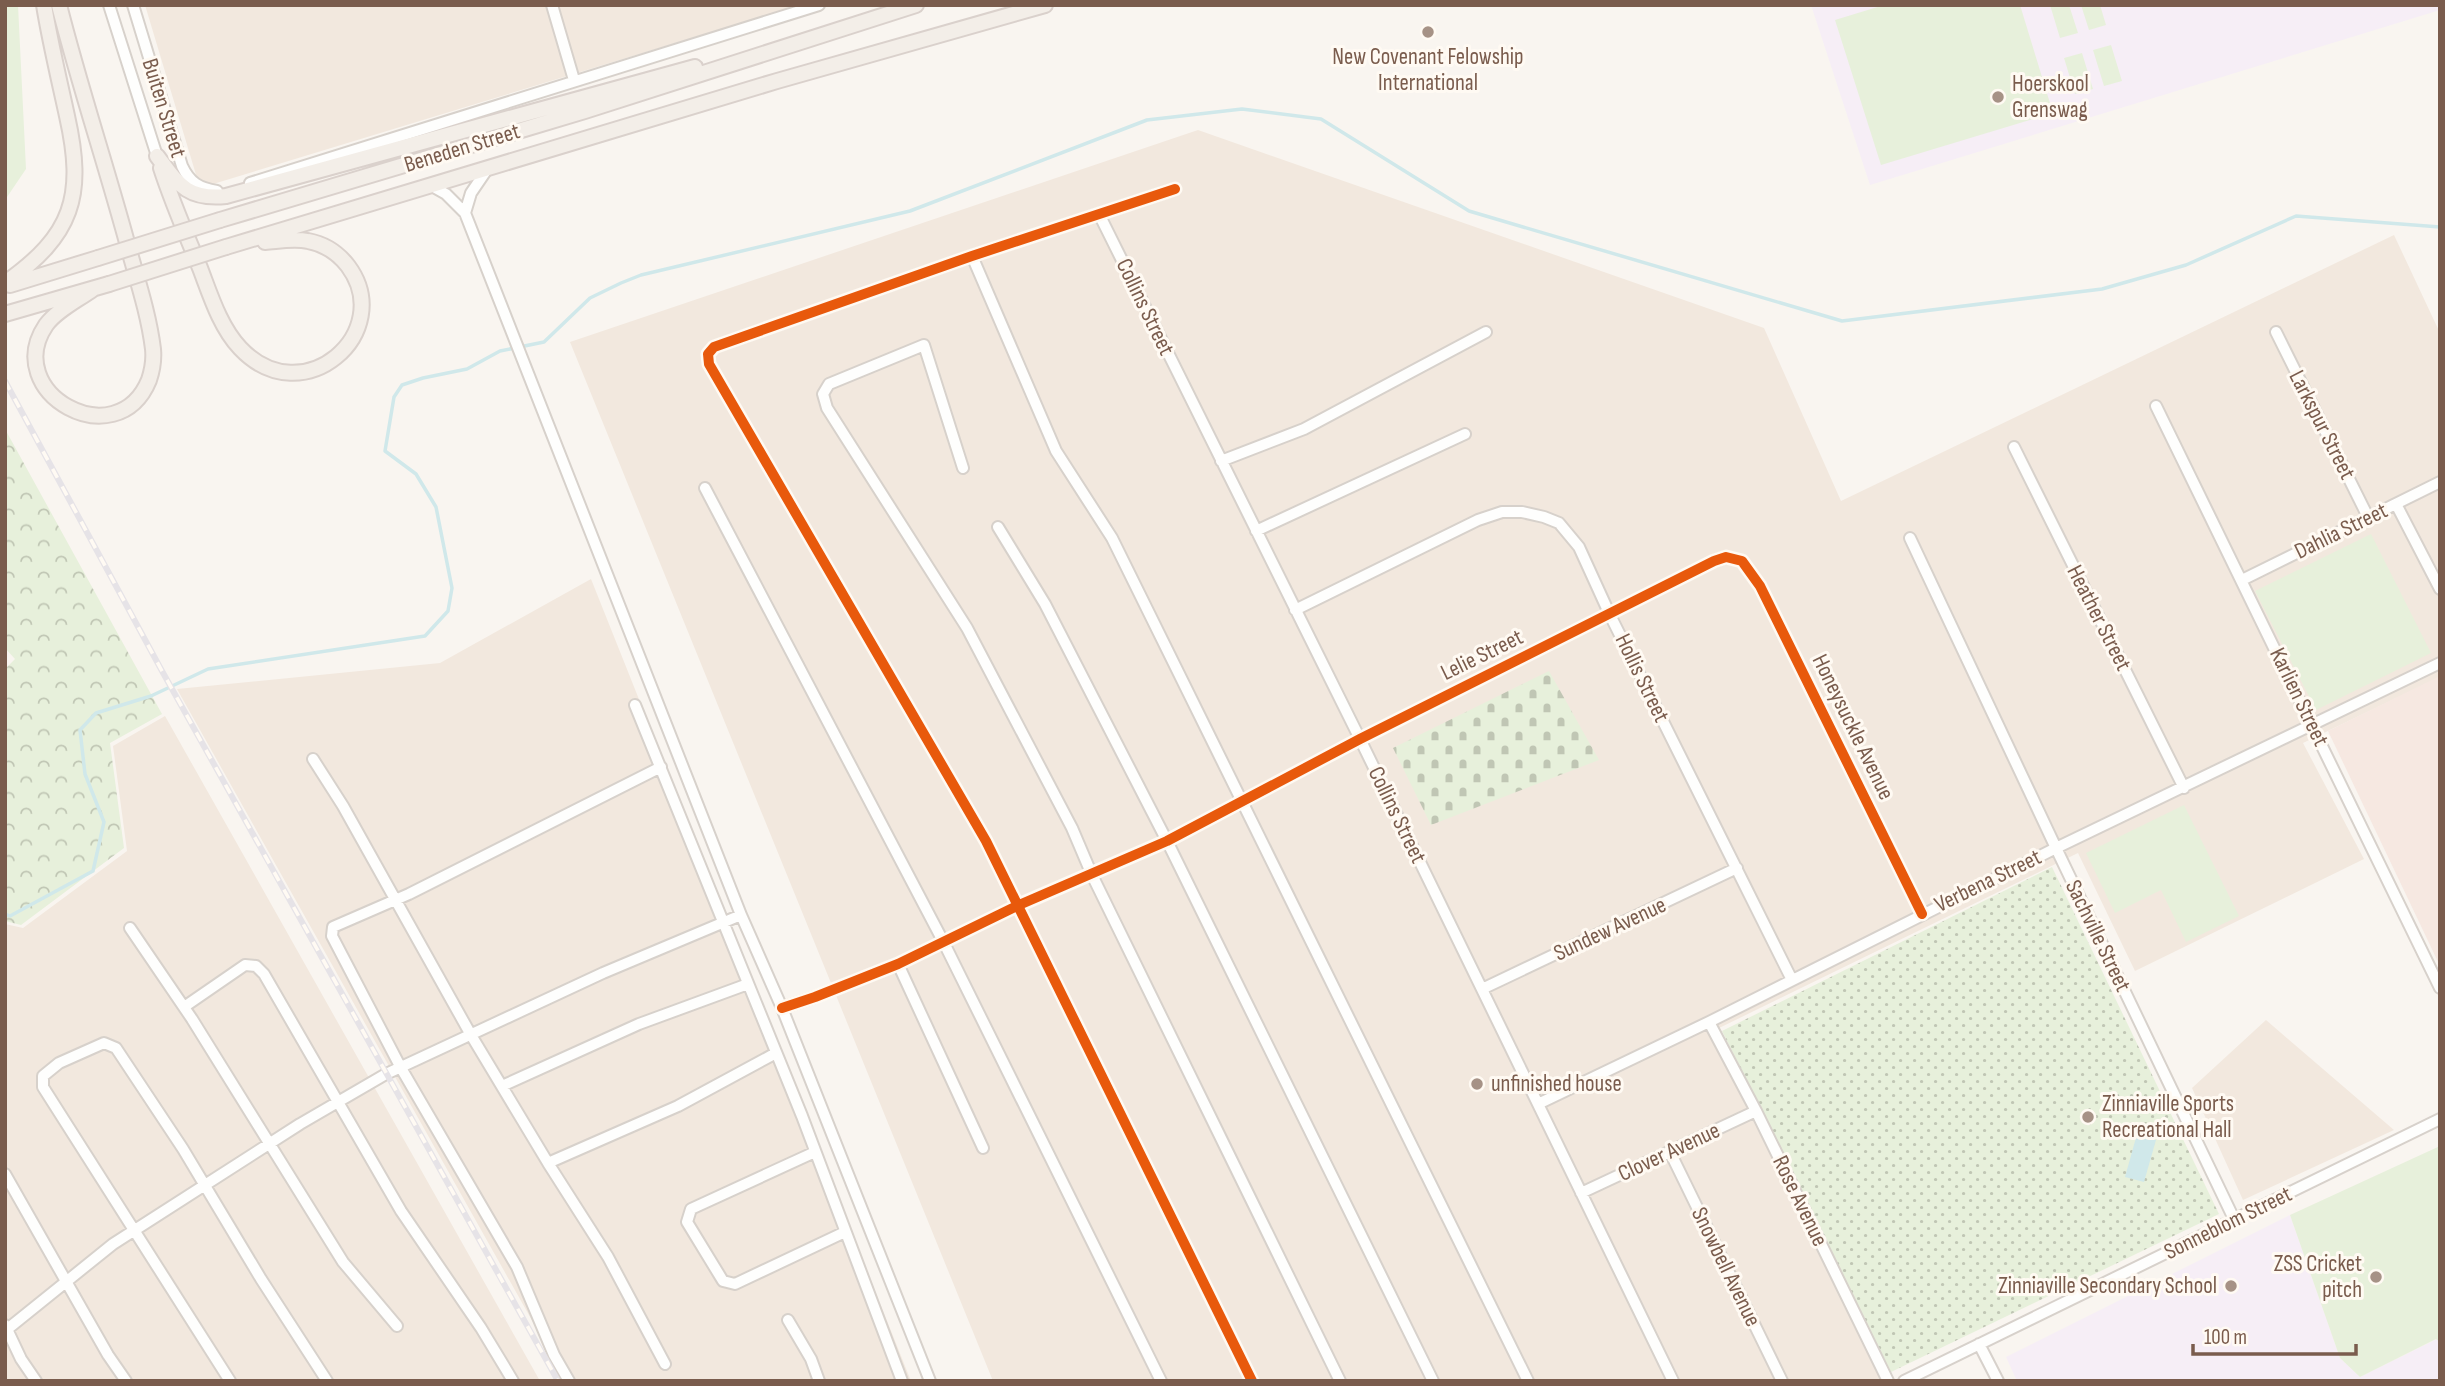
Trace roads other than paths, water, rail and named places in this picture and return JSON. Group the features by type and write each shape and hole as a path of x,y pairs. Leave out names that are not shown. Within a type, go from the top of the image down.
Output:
{"main road":[{"path":"5,285 26,269 55,236 65,220 75,186 74,146 44,5"},
{"path":"59,5 120,217 153,348 150,378 143,391 124,408 98,416 84,415 58,404 42,386 36,363 38,340 44,328 51,319 93,289"},
{"name":"Beneden Street","path":"5,285 774,51 916,5"},
{"name":"Beneden Street","path":"5,314 777,81 1045,5"},
{"path":"158,156 178,184 186,190 205,197 226,196 647,79 774,51"},
{"path":"158,156 170,194 210,293 226,328 239,347 265,367 293,374 325,365 342,353 354,334 360,312 357,284 343,261 332,251 307,241 241,243"}],"street":[{"path":"108,5 158,156"},
{"name":"Buiten Street","path":"133,5 182,166 191,182 217,191"},
{"path":"552,5 574,80"},
{"name":"Beneden Street","path":"217,191 819,5"},
{"path":"465,213 471,193 488,168"},
{"path":"430,185 446,194 465,213 741,915 782,1008 930,1381"},
{"path":"1175,189 972,256 713,347 708,354 709,364 986,841 1252,1381"},
{"name":"Collins Street","path":"1099,214 1360,739 1673,1381"},
{"path":"972,256 1056,450 1112,538 1528,1381"},
{"path":"1221,461 1304,429 1486,331"},
{"name":"Larkspur Street","path":"2276,332 2368,517"},
{"path":"963,468 924,345 830,384 823,394 827,408 967,628 1072,828 1092,876 1340,1381"},
{"name":"Karlien Street","path":"2155,406 2440,988"},
{"path":"1256,531 1465,434"},
{"name":"Heather Street","path":"2014,447 2184,788"},
{"name":"Dahlia Street","path":"2242,580 2440,482"},
{"path":"705,488 944,943 1161,1381"},
{"path":"2396,504 2440,589"},
{"name":"Hollis Street","path":"1295,610 1478,520 1502,512 1521,512 1559,523 1579,547 1610,615 1792,980"},
{"path":"998,527 1045,604 1167,841 1433,1381"},
{"name":"Sachville Street","path":"1910,538 2234,1219"},
{"name":"Lelie Street","path":"782,1008 815,998 898,964 1019,905 1092,876 1167,841 1360,739 1714,561 1726,557 1742,561"},
{"name":"Honeysuckle Avenue","path":"1742,561 1760,586 1922,914"},
{"name":"Verbena Street","path":"1538,1104 1709,1022 2056,848 2440,663"},
{"path":"635,705 776,1053 902,1381"},
{"path":"313,759 344,806 471,1035 608,1257 666,1364"},
{"path":"569,1381 554,1354 517,1267 401,1068 332,936 333,927 506,846 661,767"},
{"name":"Sundew Avenue","path":"1482,989 1737,868"},
{"path":"36,1381 6,1329 134,1231 270,1143 339,1101 401,1068 603,973 741,915"},
{"path":"130,928 184,1007 344,1262 397,1326"},
{"path":"898,964 983,1148"},
{"path":"184,1007 245,965 256,966 264,974 401,1211 481,1328 513,1381"},
{"path":"502,1086 639,1024 748,984"},
{"name":"Rose Avenue","path":"1709,1022 1756,1111 1888,1381"},
{"path":"230,1381 43,1087 43,1076 59,1063 104,1043 116,1048 183,1149 261,1279 327,1381"},
{"path":"548,1163 678,1106 776,1053"},
{"name":"Clover Avenue","path":"1581,1193 1756,1111"},
{"name":"Sonneblom Street","path":"1904,1381 2440,1119"},
{"path":"815,1152 691,1209 687,1222 723,1281 734,1284 845,1232"},
{"name":"Snowbell Avenue","path":"1670,1152 1782,1381"},
{"path":"5,1174 108,1355 126,1381"},
{"path":"788,1320 811,1359 819,1381"},
{"path":"1979,1344 1997,1381"}],"water":[{"path":"2137,1134 2156,1140 2144,1182 2125,1177"}],"waterway":[{"path":"5,914 10,916 93,871 104,822 85,774 80,730 96,713 151,696 208,669 425,636 448,611 452,588 436,507 416,474 385,451 394,397 402,385 467,369 500,351 544,342 590,298 641,275 910,211 1147,120 1242,109 1321,119 1469,211 1842,321 2102,289 2186,265 2296,216 2440,227"}],"railway":[{"path":"5,381 162,671 558,1381"}],"place":[{"name":"New Covenant Felowship International","path":"1428,32"},
{"name":"Hoerskool Grenswag","path":"1998,97"},
{"name":"unfinished house","path":"1477,1084"},
{"name":"Zinniaville Sports Recreational Hall","path":"2088,1117"},
{"name":"ZSS Cricket pitch","path":"2376,1277"},
{"name":"Zinniaville Secondary School","path":"2231,1286"}]}
